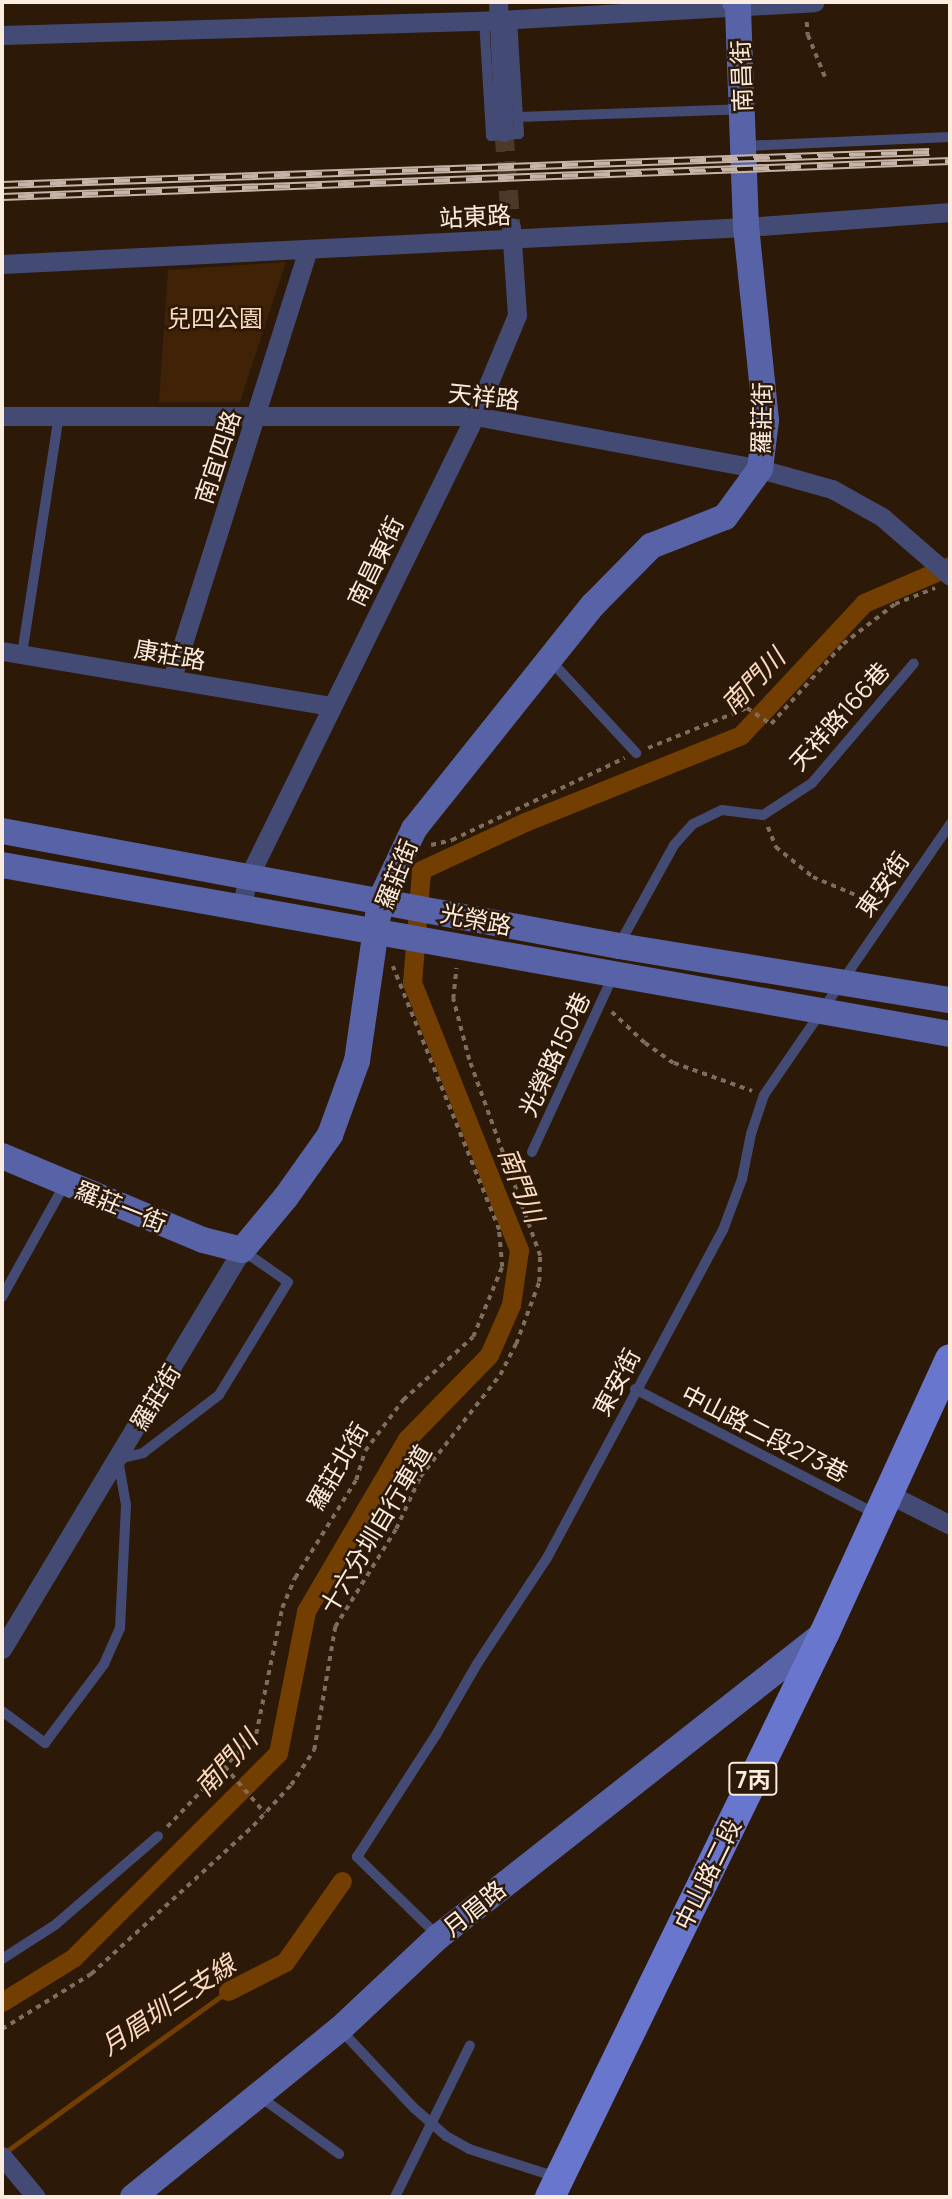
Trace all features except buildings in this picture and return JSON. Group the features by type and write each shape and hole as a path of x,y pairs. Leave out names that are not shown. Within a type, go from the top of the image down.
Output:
{"main road":[{"name":"中山路二段","path":"555,2188 825,1632 950,1359"}],"street":[{"path":"2,35 737,3 814,2"},
{"name":"南昌街","path":"737,3 743,146"},
{"path":"497,15 504,132"},
{"name":"羅莊街","path":"2,1648 242,1250 286,1197 330,1135 357,1061 378,930 380,901 414,830 593,605 651,546 725,517 760,469 766,420 746,227 743,146"},
{"name":"站東路","path":"2,264 308,249 512,232 746,227 950,212"},
{"name":"南昌東街","path":"241,908 248,878 475,416 517,315 512,232"},
{"name":"南宜四路","path":"172,678 308,249"},
{"name":"天祥路","path":"2,416 475,416 760,469 832,489 882,517 931,558 945,581"},
{"name":"康莊路","path":"2,651 331,706"},
{"name":"光榮路","path":"2,831 619,946 841,980 950,1000"},
{"name":"光榮路","path":"2,865 458,944 950,1034"},
{"name":"羅莊一街","path":"2,1156 203,1240 242,1250"},
{"path":"882,1504 950,1525"},
{"name":"月眉路","path":"133,2197 340,2029 438,1937 825,1632"},
{"path":"2,2156 36,2197"}],"lane":[{"path":"497,15 518,117 519,134 491,136 497,15"},
{"path":"518,117 742,109"},
{"path":"743,146 950,137"},
{"path":"22,654 60,416"},
{"path":"550,660 636,753"},
{"name":"天祥路166巷","path":"763,815 812,783 914,663"},
{"path":"619,946 674,845 693,824 722,810 763,815"},
{"name":"東安街","path":"438,1937 357,1857 436,1735 477,1664 547,1558 635,1389 723,1230 742,1179 751,1134 764,1095 824,1012 841,980 950,824"},
{"name":"光榮路150巷","path":"531,1152 614,973"},
{"path":"2,1297 66,1184"},
{"path":"2,1712 45,1743 104,1664 120,1628 126,1505 118,1459 143,1453 219,1395 288,1282 242,1250"},
{"name":"中山路二段273巷","path":"635,1389 882,1504"},
{"path":"2,1959 55,1925 158,1836"},
{"path":"340,2029 432,2123 469,2149 555,2188"},
{"path":"395,2197 470,2045"},
{"path":"259,2096 339,2154"}],"path":[{"path":"806,2 807,35 825,79"},
{"path":"402,852 452,840 636,753 747,708 771,724 843,644 895,604 945,581"},
{"path":"763,815 776,847 814,877 865,899 897,899"},
{"name":"羅莊北街","path":"158,1836 257,1734 282,1608 295,1578 356,1480 365,1451 403,1400 473,1337 502,1267 499,1230 378,930"},
{"name":"十六分圳自行車道","path":"2,2029 91,1974 291,1786 314,1750 335,1627 396,1529 420,1477 500,1375 516,1344 539,1282 540,1255 469,1060 453,999 458,944"},
{"path":"601,1002 645,1043 674,1063 764,1095"},
{"path":"225,1767 265,1813"}],"green space":[{"name":"兒四公園","path":"286,262 240,402 159,402 168,270"}],"waterway":[{"name":"南門川","path":"2,2002 73,1958 278,1753 306,1611 407,1439 489,1355 511,1305 519,1250 412,983 421,870 525,822 741,735 864,603 950,566"},
{"name":"月眉圳三支線","path":"228,1991 285,1962 342,1881"},
{"name":"月眉圳三支線","path":"4,2153 228,1991"}],"tunnel":[{"path":"504,132 511,227"}],"railway":[{"path":"2,185 929,152"},
{"path":"2,197 950,161"}]}
